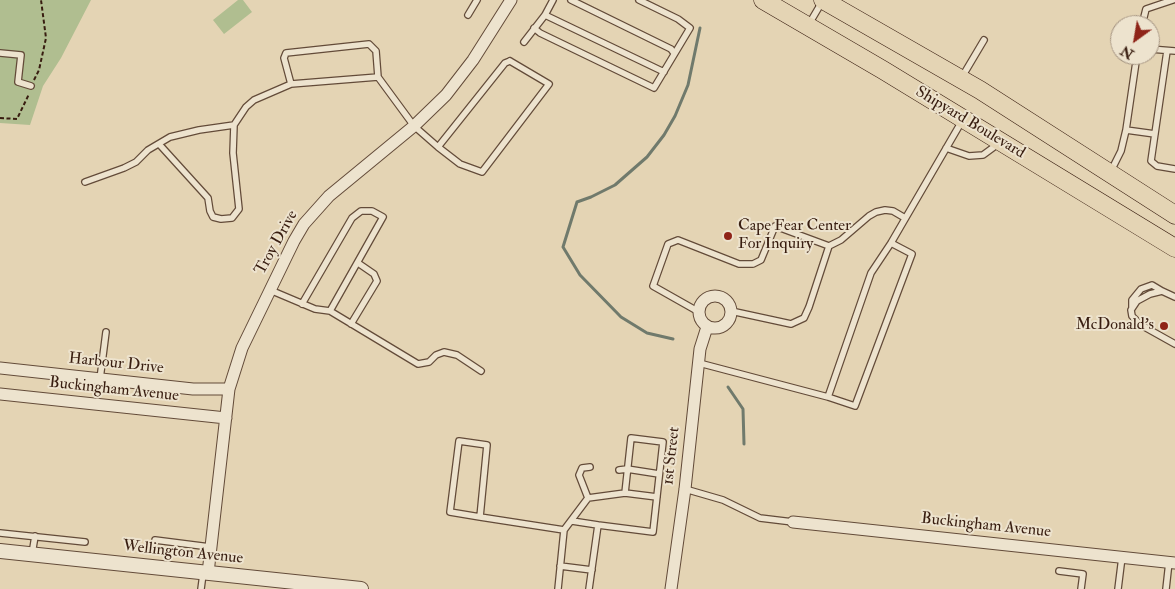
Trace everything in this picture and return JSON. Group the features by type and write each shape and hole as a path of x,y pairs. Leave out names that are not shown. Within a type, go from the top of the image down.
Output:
{"main road":[{"name":"Shipyard Boulevard","path":"763,0 964,119 1175,248"},
{"name":"Shipyard Boulevard","path":"823,0 960,79 1175,215"}],"street":[{"name":"Troy Drive","path":"205,572 210,547 229,388 242,348 294,241 315,210 348,179 414,126 446,95 459,80 511,0"},
{"path":"712,297 723,298 731,310 726,324 717,328 707,327 699,312 703,302 712,297"},
{"name":"1st Street","path":"671,589 685,489 700,349 707,327"},
{"name":"Harbour Drive","path":"0,368 193,389 229,388"},
{"name":"Buckingham Avenue","path":"0,394 226,418"},
{"name":"Buckingham Avenue","path":"793,522 1172,563"},
{"name":"Wellington Avenue","path":"0,551 205,572 313,586 361,589"}],"lane":[{"path":"468,15 477,0"},
{"path":"524,42 545,15 553,0"},
{"path":"571,0 671,49 674,53"},
{"path":"534,28 540,33 654,88 690,28 678,19 639,0"},
{"path":"808,26 823,0"},
{"path":"1144,15 1146,9 1173,0"},
{"path":"545,15 664,72"},
{"path":"960,79 984,40"},
{"path":"291,84 284,58 286,53 370,44 376,51 378,77 414,126 438,147 460,164 482,172 549,84 510,61 505,63 438,147"},
{"path":"1160,50 1175,51"},
{"path":"1167,51 1151,161 1157,166 1175,169"},
{"path":"0,53 21,55 18,82 31,86"},
{"path":"1110,173 1121,150 1126,130 1135,65"},
{"path":"158,144 208,198 213,217 221,220 232,218 239,209 233,153 234,125 246,107 254,100 291,84 378,77"},
{"path":"828,397 871,272 891,243 964,119"},
{"path":"85,182 136,162 148,150 170,137 199,130 234,125"},
{"path":"1126,130 1155,134"},
{"path":"946,148 969,156 983,155 1001,142"},
{"path":"302,304 352,218 361,211 372,211 383,217 330,311"},
{"path":"699,312 653,286 668,244 678,240 739,264 753,264 761,260 775,226 828,246 841,240 876,212 893,211 905,218"},
{"path":"699,363 828,397 855,406 912,254 891,243"},
{"path":"731,310 791,324 804,318 828,246"},
{"path":"351,324 377,281 374,274 358,263"},
{"path":"270,290 315,309 330,311 418,364 429,362 436,355 444,352 457,355 481,371"},
{"path":"1175,297 1162,291 1150,294 1137,301 1131,310 1132,316 1142,325 1175,344"},
{"path":"100,379 106,332"},
{"path":"572,521 652,532 663,442 631,438 624,493"},
{"path":"480,517 487,444 459,441 450,512 480,517 564,530"},
{"path":"588,498 579,474 582,468 590,467"},
{"path":"619,470 627,469 659,474"},
{"path":"685,489 723,500 760,518 793,522"},
{"path":"558,589 564,530 588,498 624,493 657,497"},
{"path":"589,589 598,525"},
{"path":"0,533 85,542"},
{"path":"32,554 34,536"},
{"path":"156,540 210,547"},
{"path":"1118,589 1122,557"},
{"path":"1166,589 1172,563"},
{"path":"560,566 592,570"},
{"path":"1059,571 1083,574 1081,589"},
{"path":"201,589 205,572"}],"path":[{"path":"0,118 17,119 39,70 46,38 41,0"}],"green space":[{"path":"0,0 91,0 61,58 43,86 30,125 0,123"},
{"path":"238,0 243,0 252,12 224,34 213,20"}],"waterway":[{"path":"673,339 647,333 621,317 580,275 563,247 577,202 615,185 647,157 664,135 675,116 688,85 700,28"},
{"path":"728,387 743,409 744,444"}],"place":[{"name":"Cape Fear Center For Inquiry","path":"728,236"},
{"name":"McDonald's","path":"1164,326"}]}
